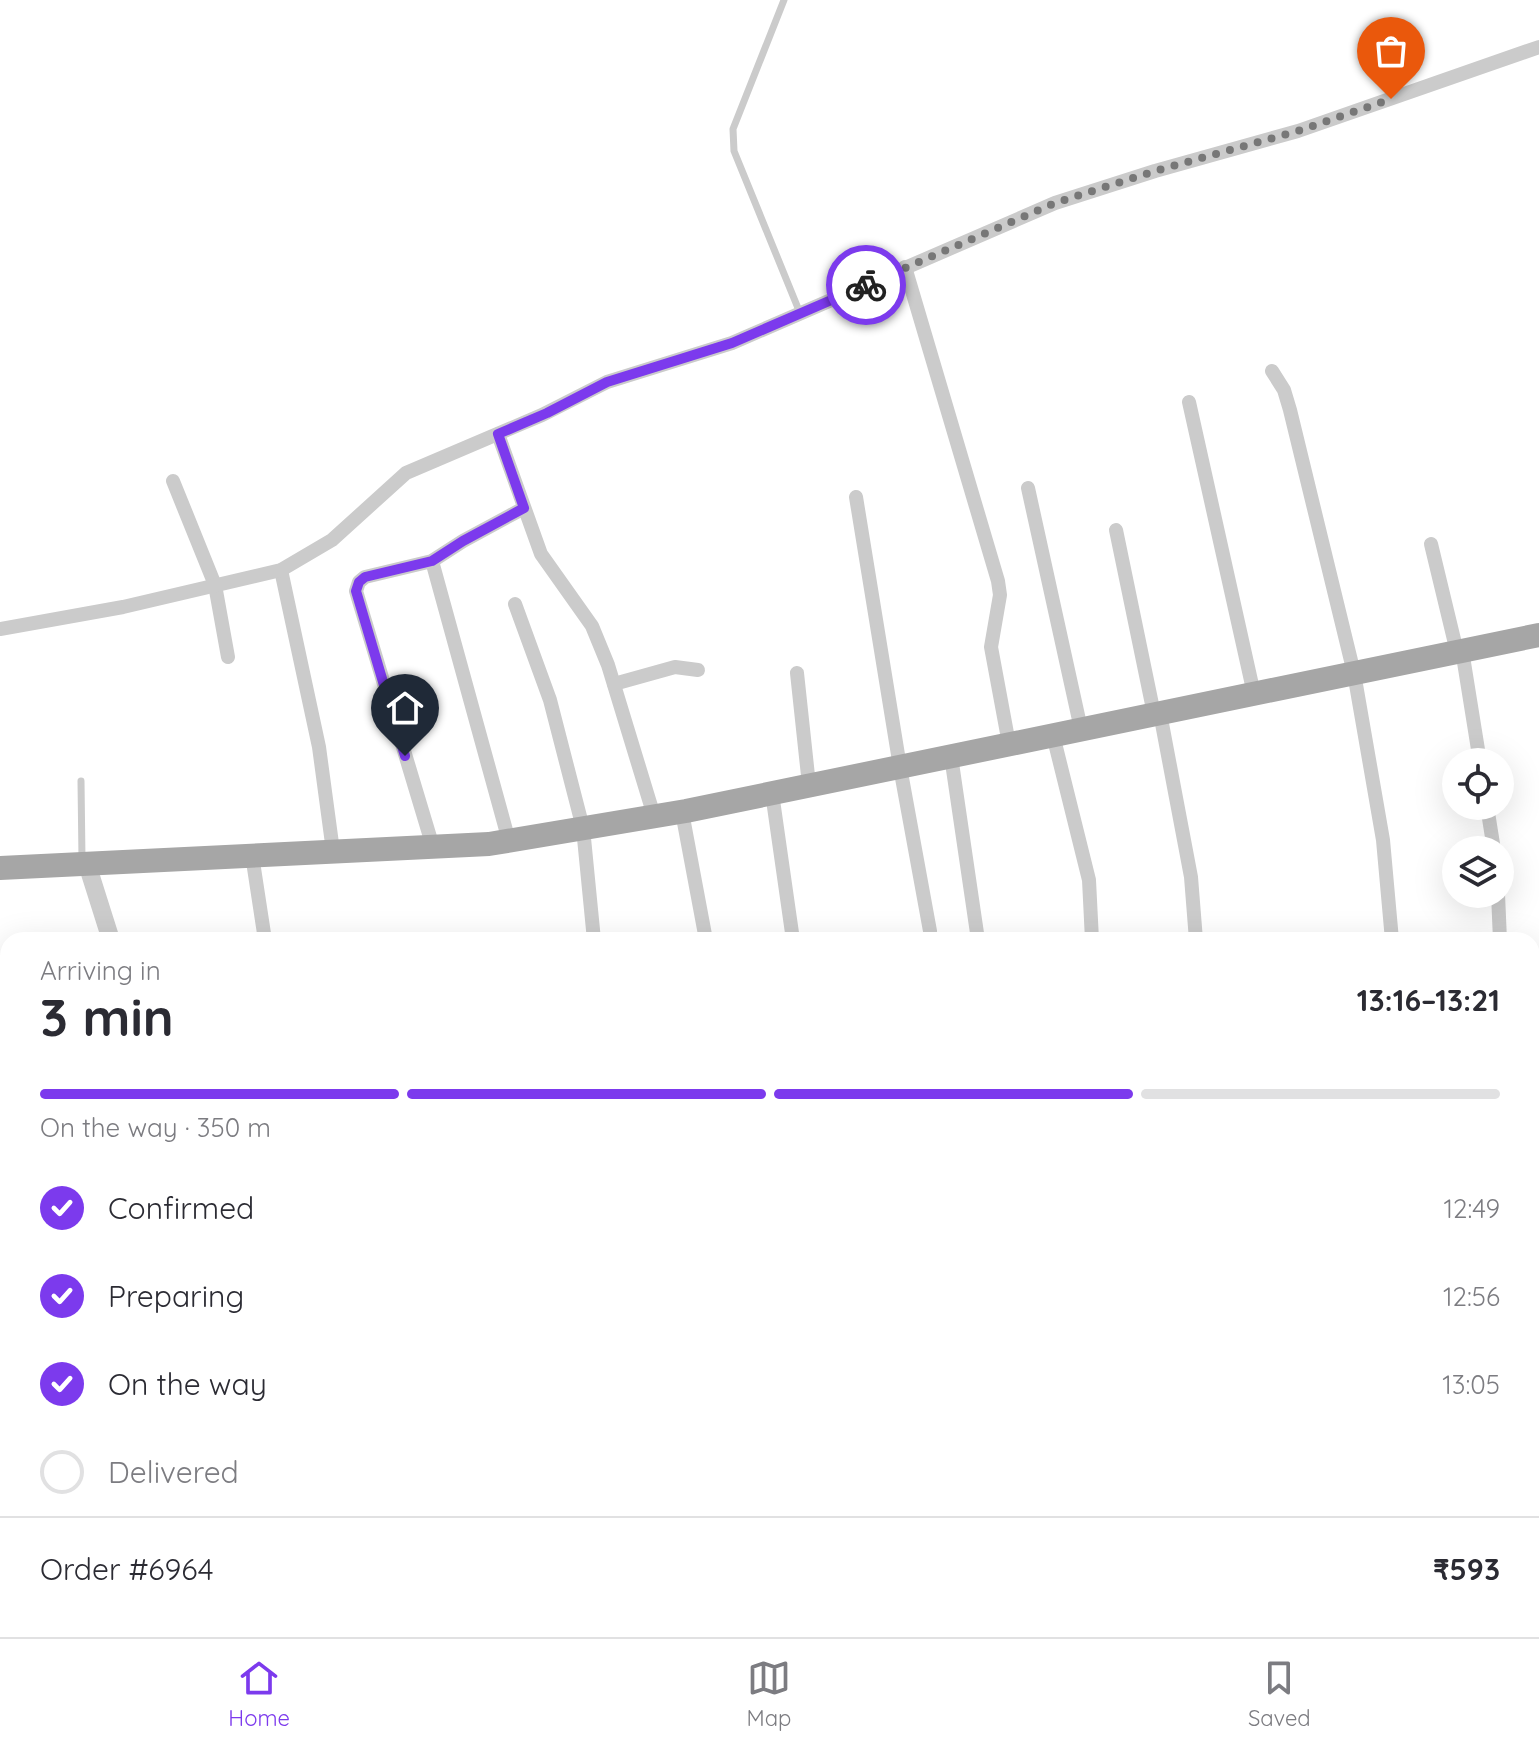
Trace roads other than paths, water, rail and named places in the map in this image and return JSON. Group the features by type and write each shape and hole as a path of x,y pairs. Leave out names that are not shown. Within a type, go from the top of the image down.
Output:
{"main road":[{"path":"0,868 509,841 682,812 1539,635"}],"street":[{"path":"0,629 123,607 281,570 332,540 406,473 547,413 607,382 732,343 1055,203 1298,131 1539,47"},
{"path":"905,267 998,581 1000,595 991,647 1009,744"},
{"path":"1272,371 1284,390 1290,410 1354,673 1383,840 1391,932"},
{"path":"1189,402 1254,694"},
{"path":"498,434 546,563 592,626 614,684 654,816"},
{"path":"173,481 215,585 228,657"},
{"path":"1028,488 1081,729"},
{"path":"856,497 930,931"},
{"path":"433,847 356,591 365,577 432,561 524,508"},
{"path":"1116,530 1191,877 1195,932"},
{"path":"1431,544 1460,651 1477,748"},
{"path":"432,561 509,841"},
{"path":"281,570 319,747 333,851"},
{"path":"515,604 550,700 583,828 593,932"},
{"path":"614,684 675,667 698,670"},
{"path":"797,673 809,785"},
{"path":"1053,735 1089,880 1092,932"},
{"path":"951,756 977,932"},
{"path":"772,793 792,932"},
{"path":"682,812 704,932"},
{"path":"252,855 264,932"},
{"path":"85,864 108,932"},
{"path":"1499,908 1500,932"}],"lane":[{"path":"784,0 733,129 732,140 800,313"},
{"path":"81,781 85,864"}]}
